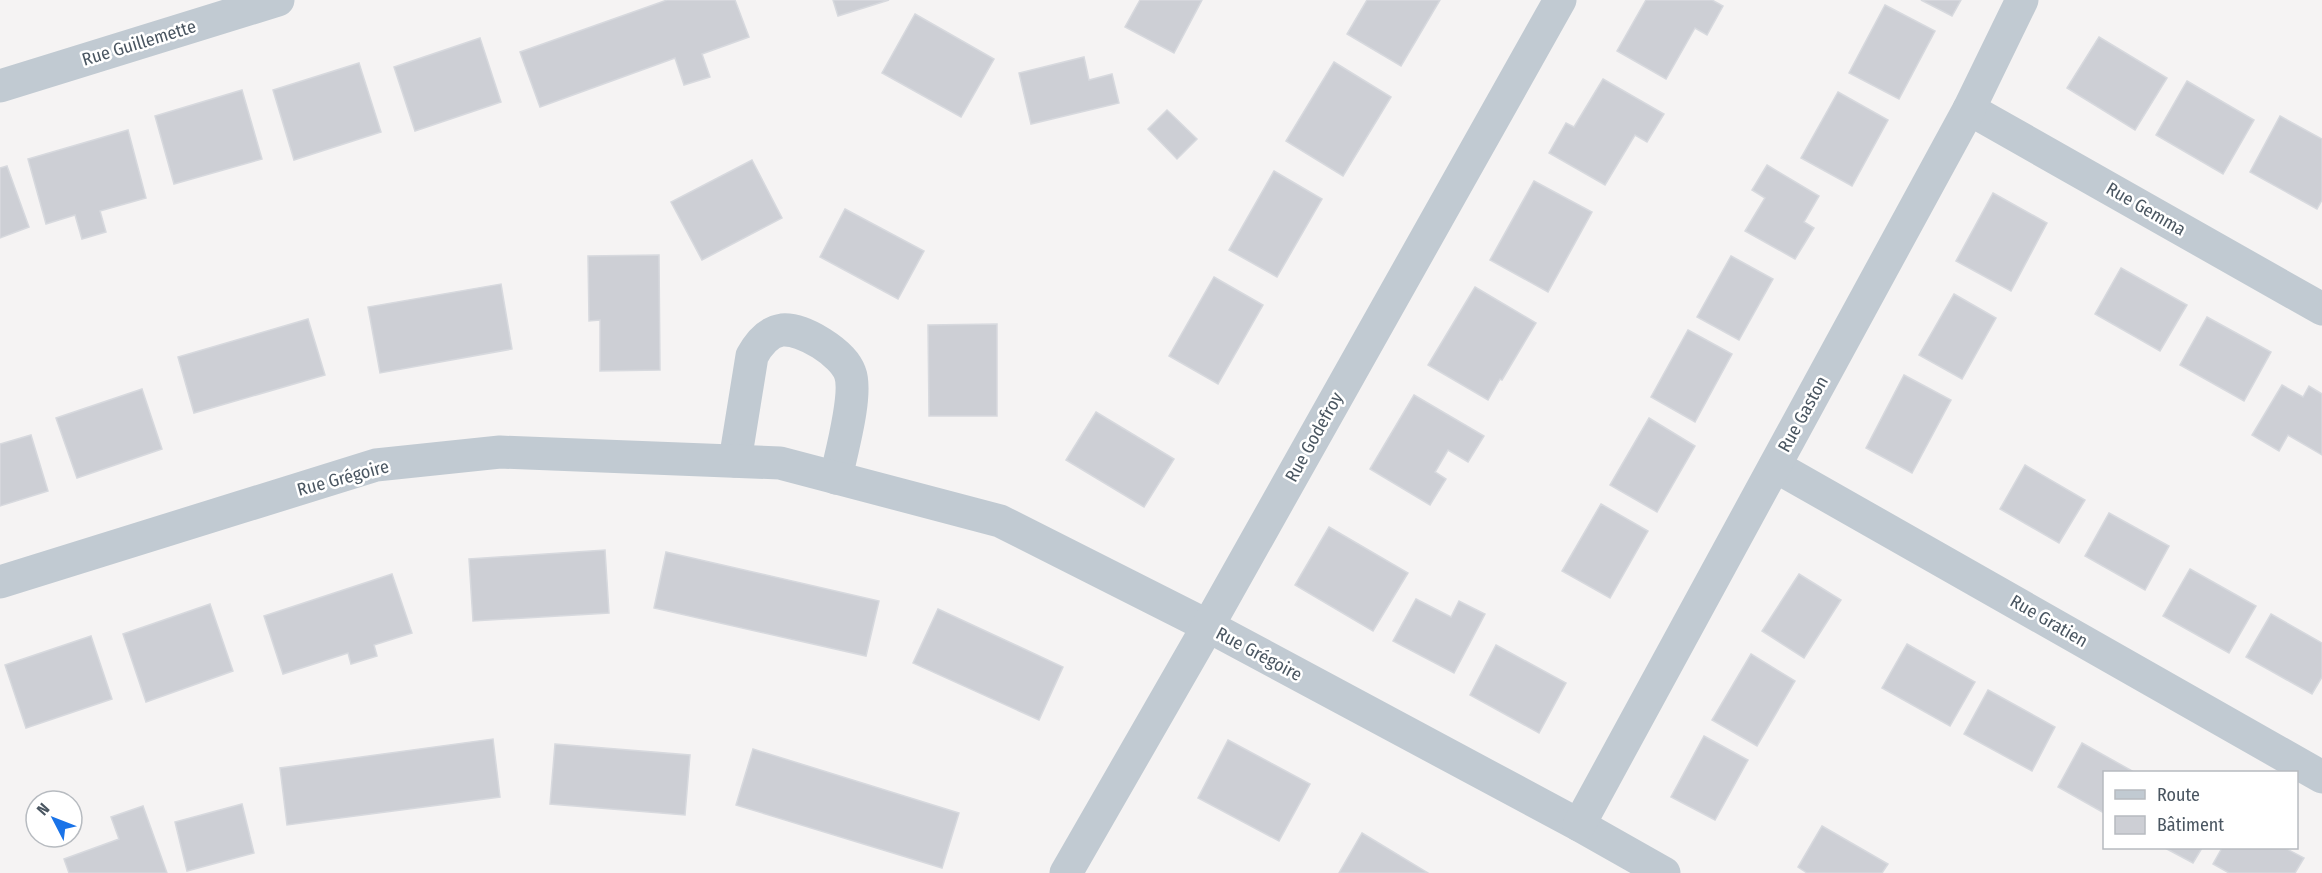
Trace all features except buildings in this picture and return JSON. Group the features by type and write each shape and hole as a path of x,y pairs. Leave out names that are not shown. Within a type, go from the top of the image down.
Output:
{"street":[{"name":"Rue Guillemette","path":"0,86 278,0"},
{"name":"Rue Godefroy","path":"1066,873 1208,626 1560,0"},
{"name":"Rue Gaston","path":"1579,825 1969,109 2022,0"},
{"name":"Rue Gemma","path":"1969,109 2322,309"},
{"path":"735,461 752,356 760,342 781,330 802,333 838,354 850,372 853,393 836,478"},
{"name":"Rue Grégoire","path":"0,582 376,465 500,452 780,463 999,521 1208,626 1664,873"},
{"name":"Rue Gratien","path":"1775,466 2322,777"}]}
